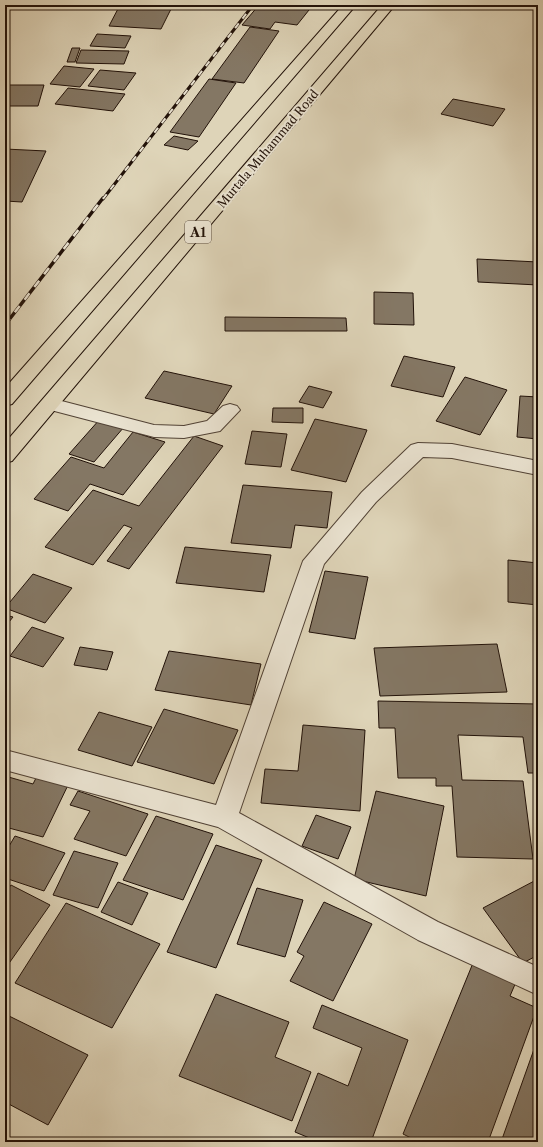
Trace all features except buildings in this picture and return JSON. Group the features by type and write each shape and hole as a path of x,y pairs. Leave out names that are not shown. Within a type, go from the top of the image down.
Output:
{"highway":[{"name":"A1","path":"5,400 350,5"},
{"name":"Murtala Muhammad Road","path":"5,456 389,5"}],"street":[{"path":"50,404 154,431 169,432 184,432 213,426 230,410"},
{"path":"224,818 314,561 369,497 418,450 452,451 538,468"},
{"path":"5,760 224,818 428,931 538,981"}],"railway":[{"path":"103,199 253,5"},
{"path":"5,325 103,198"}]}
